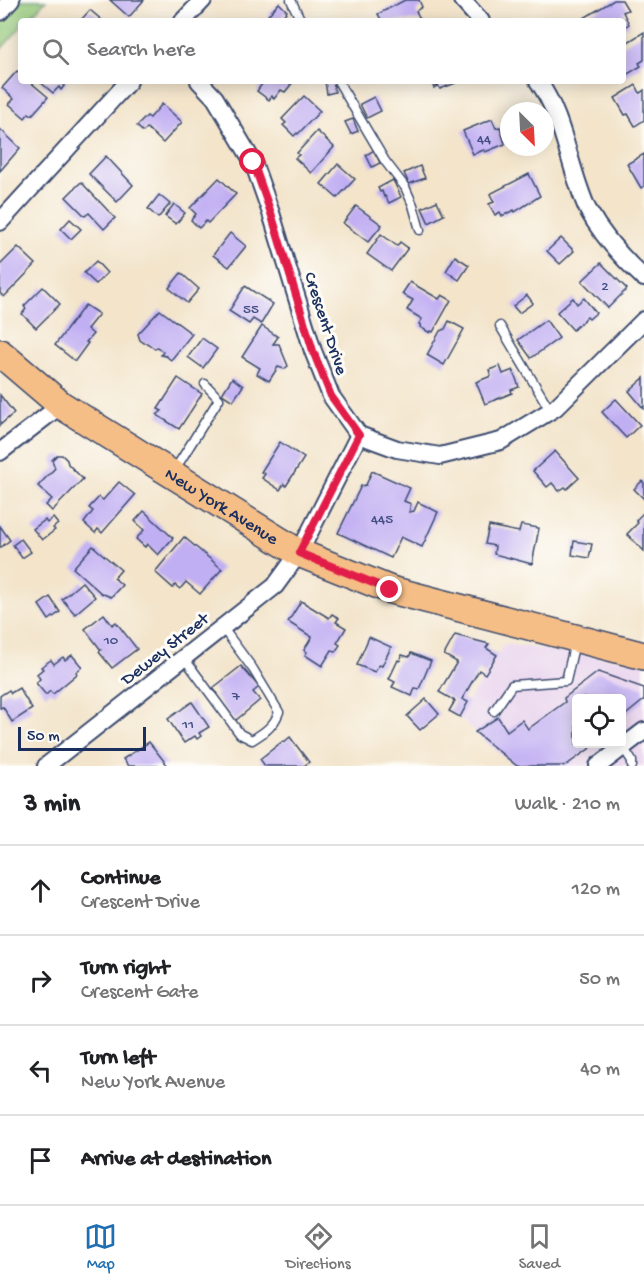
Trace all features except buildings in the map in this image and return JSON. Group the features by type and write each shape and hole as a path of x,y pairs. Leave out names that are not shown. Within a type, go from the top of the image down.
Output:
{"main road":[{"name":"New York Avenue","path":"0,353 61,405 299,553 390,590 644,656"}],"street":[{"path":"0,12 10,0"},
{"path":"186,18 202,0"},
{"path":"462,0 479,18"},
{"path":"0,222 126,84"},
{"name":"Crescent Drive","path":"202,84 215,98 253,162 313,351 331,396 359,435"},
{"path":"540,84 561,125 573,169 588,210 613,246 644,278"},
{"path":"359,435 397,449 440,456 501,441 550,410 644,320"},
{"path":"0,453 61,405"},
{"name":"Dewey Street","path":"46,766 274,586 299,553 359,435"},
{"path":"626,745 644,731"},
{"path":"598,766 622,748"}],"lane":[{"path":"291,0 300,18"},
{"path":"340,84 385,161 405,187 420,230"},
{"path":"500,326 550,410"},
{"path":"172,474 219,399 205,384"},
{"path":"184,658 240,734 252,740 265,732 275,723 279,711 253,669 222,627"},
{"path":"494,711 512,685 566,681 576,638"},
{"path":"624,748 632,760 632,766"}],"shaded area":[{"path":"504,644 644,662 644,766 515,766 458,717"}],"green space":[{"path":"0,0 46,0 30,18 18,18 18,30 0,50"}],"route":[{"path":"253,162 313,351 331,396 359,435 299,553 390,590"}]}
